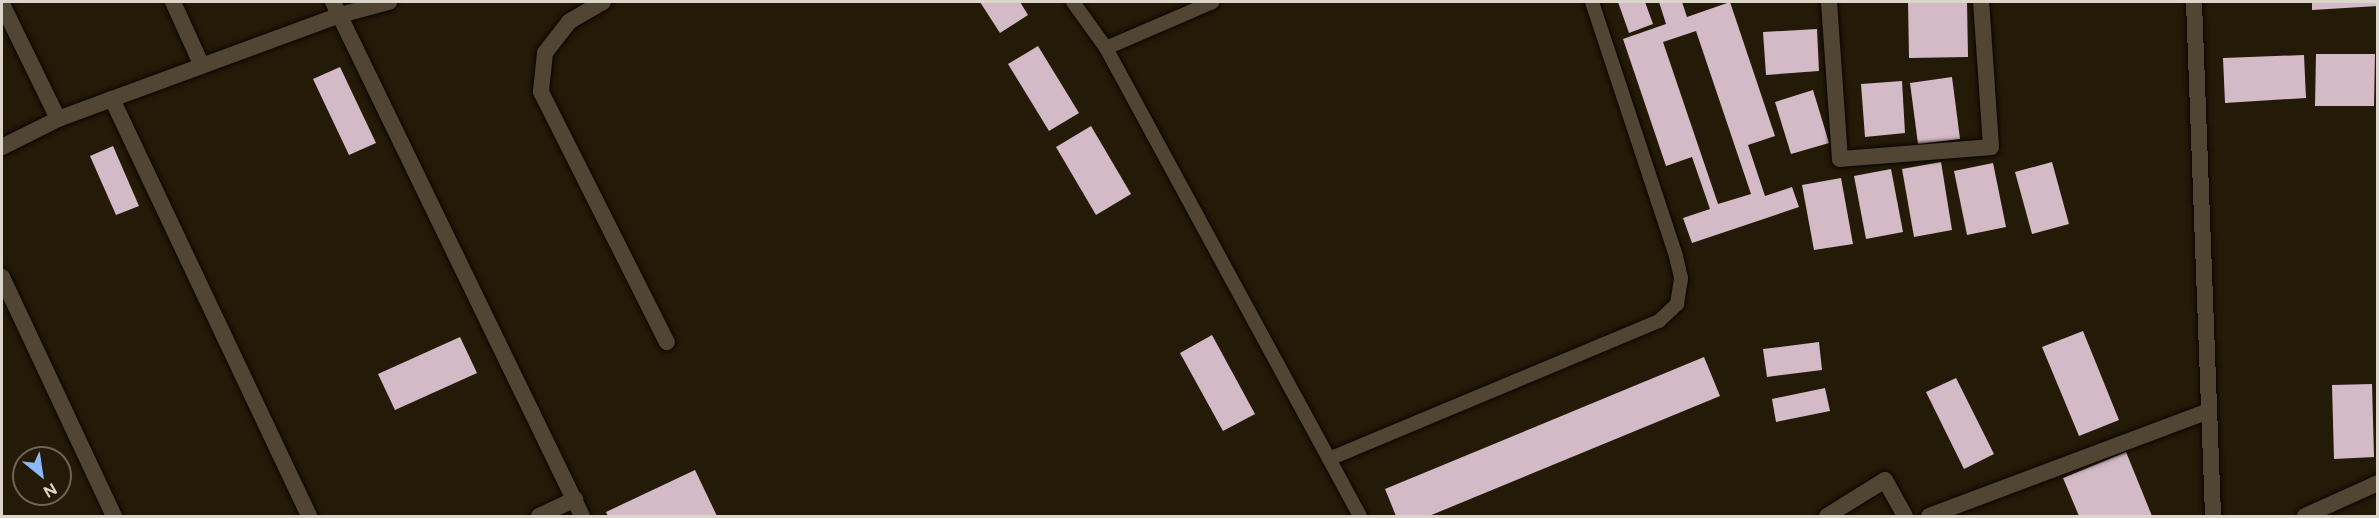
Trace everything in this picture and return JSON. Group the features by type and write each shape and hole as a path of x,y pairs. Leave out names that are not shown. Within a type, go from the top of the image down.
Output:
{"street":[{"path":"173,2 202,66"},
{"path":"2,147 58,119 202,66 336,8 389,2"},
{"path":"603,2 569,22 545,53 541,92 667,342"},
{"path":"1829,2 1840,159 1991,147 1981,2"},
{"path":"2194,2 2213,516"},
{"path":"2,4 58,119"},
{"path":"336,8 582,516"},
{"path":"112,99 309,516"},
{"path":"2,277 114,516"},
{"path":"1929,516 2208,411"},
{"path":"1827,516 1885,480 1905,516"},
{"path":"2305,516 2378,483"},
{"path":"539,516 575,500"}],"lane":[{"path":"1073,2 1106,48 1360,516"},
{"path":"1106,48 1213,2"},
{"path":"1329,459 1659,321 1677,304 1681,279 1676,256 1592,2"}],"building":[{"path":"980,2 1020,2 1028,15 1000,33"},
{"path":"1618,2 1645,2 1653,24 1629,33"},
{"path":"1659,2 1682,2 1687,17 1730,2 1775,136 1748,145 1765,196 1792,187 1799,207 1692,243 1683,218 1710,209 1692,157 1666,166 1623,39 1666,24","holes":["1696,31 1751,194 1718,204 1663,42"]},
{"path":"1908,2 1967,2 1968,57 1909,58"},
{"path":"2312,2 2378,2 2378,6 2312,10"},
{"path":"1817,29 1819,71 1766,75 1763,32"},
{"path":"1038,46 1079,113 1049,131 1008,64"},
{"path":"2316,54 2375,54 2374,106 2315,106"},
{"path":"2304,55 2306,98 2225,103 2223,58"},
{"path":"340,67 376,143 349,155 313,79"},
{"path":"1952,77 1960,139 1918,144 1910,83"},
{"path":"1902,81 1905,133 1865,137 1861,84"},
{"path":"1813,90 1829,143 1791,154 1775,102"},
{"path":"1091,126 1131,194 1096,215 1056,147"},
{"path":"113,146 139,206 116,215 90,156"},
{"path":"1941,162 1952,230 1914,237 1902,169"},
{"path":"2052,162 2069,224 2032,234 2015,172"},
{"path":"1993,163 2006,227 1967,235 1954,171"},
{"path":"1891,169 1903,232 1866,239 1854,176"},
{"path":"1841,178 1853,244 1814,250 1802,185"},
{"path":"2083,331 2119,420 2079,436 2042,347"},
{"path":"1212,335 1255,414 1223,431 1180,353"},
{"path":"460,337 477,373 395,410 378,374"},
{"path":"1819,342 1822,370 1767,377 1763,349"},
{"path":"1704,357 1720,396 1429,516 1396,516 1385,489"},
{"path":"1956,378 1994,454 1964,469 1926,392"},
{"path":"2372,384 2374,457 2334,459 2332,385"},
{"path":"1825,388 1830,411 1776,422 1772,399"},
{"path":"2126,452 2152,516 2079,516 2063,478"},
{"path":"695,470 717,516 608,516 606,512"}]}
